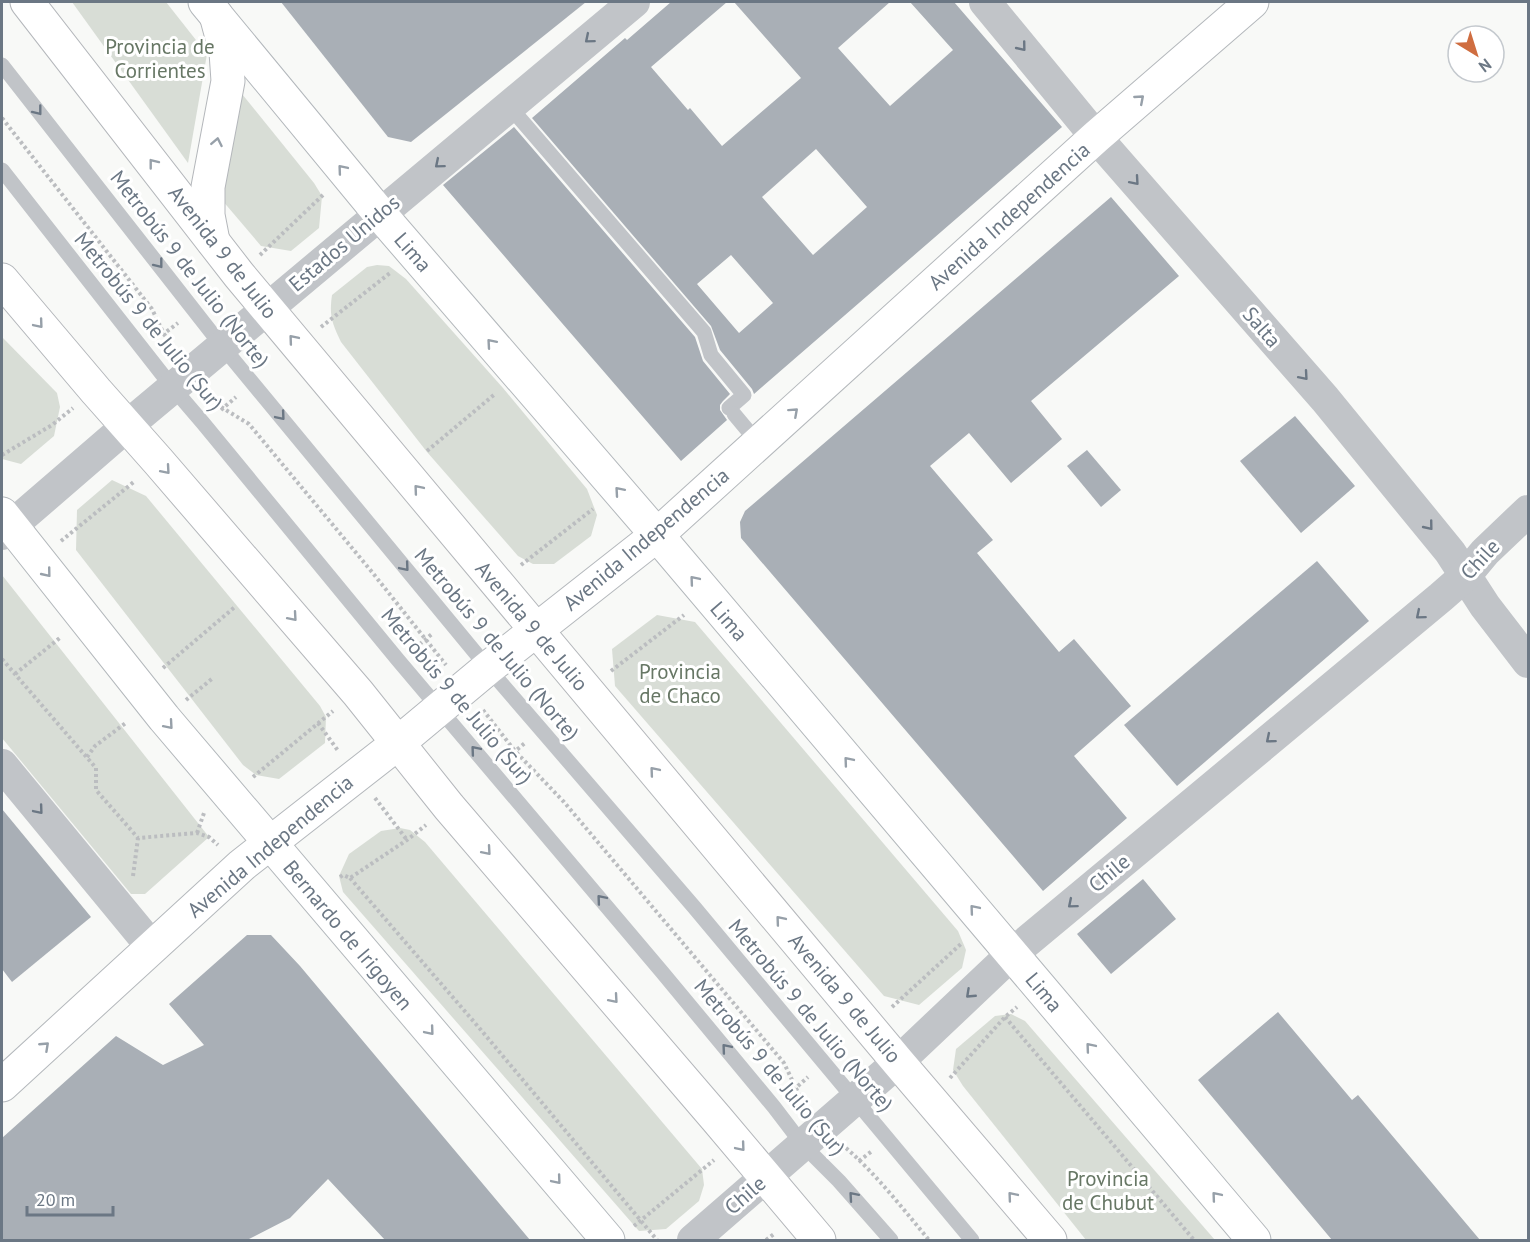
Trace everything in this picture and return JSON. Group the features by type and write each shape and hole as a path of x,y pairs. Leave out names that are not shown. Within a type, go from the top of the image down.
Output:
{"main road":[{"name":"Avenida 9 de Julio","path":"27,2 298,346 1050,1240"},
{"name":"Avenida Independencia","path":"2,1086 242,865 657,536 1096,137 1252,2"},
{"path":"210,8 226,52 228,81 208,186 208,215 213,241"},
{"name":"Lima","path":"210,8 380,214 657,536 1254,1240"},
{"path":"2,280 358,693 449,807 819,1240"},
{"name":"Bernardo de Irigoyen","path":"5,525 37,561 145,695 314,894 620,1234"}],"street":[{"name":"Estados Unidos","path":"5,525 173,388 634,2"},
{"name":"Salta","path":"985,2 1096,137 1325,399 1450,552 1485,606 1528,662"},
{"name":"Chile","path":"693,1240 898,1062 1012,954 1465,576 1485,552 1528,511"},
{"path":"2,765 152,947"}],"lane":[{"name":"Metrobús 9 de Julio (Norte)","path":"2,65 222,346 488,668 694,907 972,1240"},
{"path":"509,106 704,332 711,355 744,395 731,411 759,444"},
{"name":"Metrobús 9 de Julio (Sur)","path":"2,170 173,388 391,651 803,1144 839,1180 891,1240"}],"path":[{"path":"298,346 415,254"},
{"path":"203,423 253,383"},
{"path":"427,452 503,388"},
{"path":"37,561 158,461"},
{"path":"586,690 680,619 706,594"},
{"path":"87,757 145,695 236,606"},
{"path":"15,674 84,619"},
{"path":"2,659 96,768 96,790 138,838 197,833 209,837 242,865"},
{"path":"492,770 541,729"},
{"path":"350,878 407,840 449,807"},
{"path":"314,894 342,876 350,878 657,1240"},
{"path":"870,1027 984,922"},
{"path":"1005,1017 1194,1240"},
{"path":"774,1107 824,1063"},
{"path":"620,1234 736,1141"}],"green space":[{"name":"Provincia de Corrientes","path":"72,2 166,2 207,54 188,163"},
{"name":"Provincia de Corrientes","path":"242,94 322,196 319,228 291,251 261,246 216,193"},
{"path":"389,266 406,279 503,388 587,489 597,515 591,536 554,564 533,564 518,556 427,452 341,342 332,319 332,295 367,267"},
{"path":"2,337 57,393 60,407 54,436 21,464 2,459"},
{"path":"112,480 146,496 320,706 326,717 325,743 279,779 256,775 243,765 76,550 77,510"},
{"path":"2,575 209,837 145,894 131,894 2,738"},
{"name":"Provincia de Chaco","path":"657,615 695,622 958,931 966,950 962,968 919,1005 884,996 615,686 612,649"},
{"path":"400,828 410,830 425,842 702,1169 704,1185 699,1201 666,1229 639,1231 343,892 339,876 349,854 381,831"},
{"name":"Provincia de Chubut","path":"1011,1014 1025,1021 1215,1240 1086,1240 963,1086 953,1070 956,1049 995,1016"}],"building":[{"path":"281,2 586,2 411,142 388,137"},
{"path":"671,2 727,2 651,67 722,146 801,78 734,2 890,2 838,48 890,106 953,50 910,2 954,2 1062,127 754,394 720,350 711,326 532,118 625,38 627,40","holes":["816,149 867,207 813,255 762,197","731,255 773,303 739,333 697,284"]},
{"path":"514,127 695,337 703,361 730,394 720,405 720,410 727,420 681,461 443,185"},
{"path":"1111,197 1179,276 1031,401 1062,439 1011,483 969,433 930,466 993,540 977,553 1059,652 1074,639 1131,706 1074,756 1127,818 1043,891 741,538 740,522 745,511"},
{"path":"1295,416 1355,486 1301,533 1240,461"},
{"path":"1087,450 1121,490 1101,507 1067,466"},
{"path":"1317,561 1369,621 1177,786 1124,725"},
{"path":"2,809 91,917 12,982 2,969"},
{"path":"1143,879 1176,919 1111,974 1077,934"},
{"path":"247,935 271,935 300,966 530,1240 385,1240 328,1179 290,1218 247,1240 2,1240 2,1138 116,1036 163,1065 204,1045 169,1004"},
{"path":"1278,1012 1352,1100 1358,1095 1480,1240 1332,1240 1198,1080"}]}
